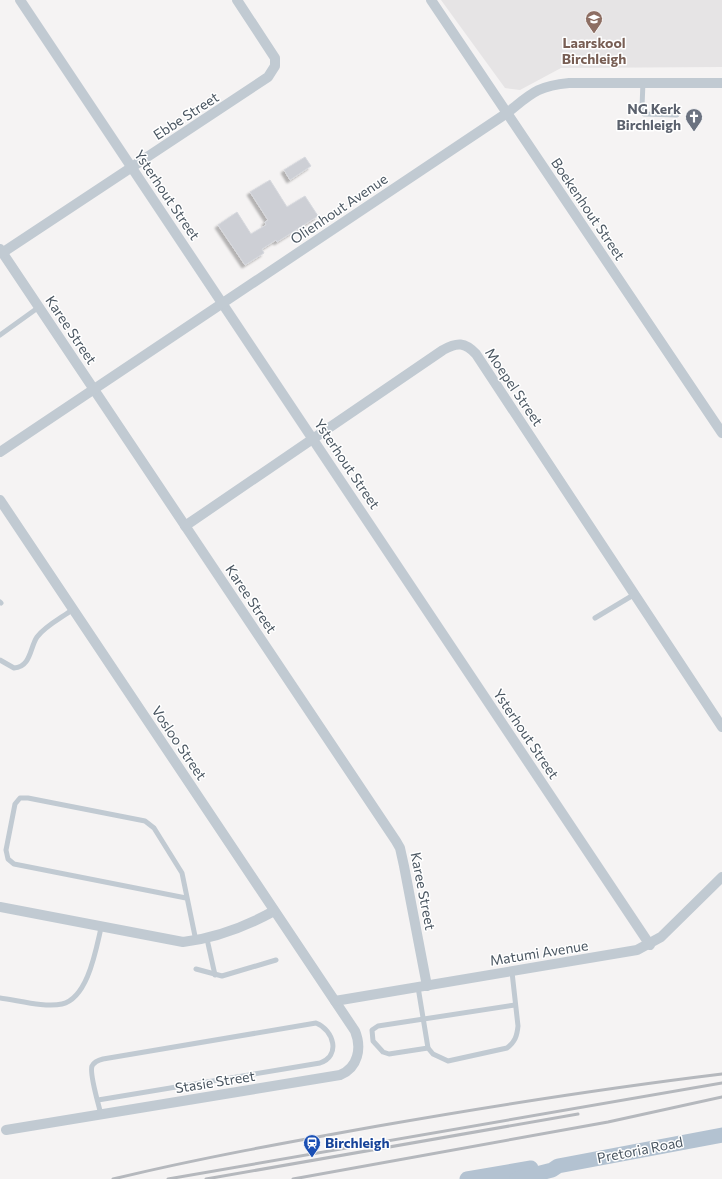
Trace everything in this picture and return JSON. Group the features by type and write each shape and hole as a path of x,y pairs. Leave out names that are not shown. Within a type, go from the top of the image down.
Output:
{"main road":[{"name":"Pretoria Road","path":"466,1179 551,1165 558,1166 722,1135"},
{"name":"Pretoria Road","path":"517,1179 552,1170 558,1166"}],"street":[{"name":"Ysterhout Street","path":"20,0 650,945"},
{"name":"Ebbe Street","path":"1,251 132,168 263,82 273,72 275,58 237,0"},
{"name":"Boekenhout Street","path":"431,0 722,433"},
{"name":"Olienhout Avenue","path":"0,452 507,113 530,94 549,85 643,82 722,82"},
{"name":"Karee Street","path":"1,251 400,848 422,987"},
{"name":"Moepel Street","path":"185,526 443,350 458,343 465,344 476,354 722,727"},
{"name":"Vosloo Street","path":"0,500 72,610 335,1001"},
{"name":"Matumi Avenue","path":"335,1001 625,953 650,945 671,929 722,877"},
{"path":"0,908 172,942 207,939 252,923 274,911"},
{"name":"Stasie Street","path":"6,1130 333,1077 346,1073 357,1059 359,1046 358,1038 335,1001"}],"lane":[{"path":"643,82 642,106 644,114 677,115"},
{"path":"0,334 39,307"},
{"path":"595,618 635,594"},
{"path":"0,660 14,668 22,665 30,656 35,641 42,631 72,610"},
{"path":"186,898 14,864 8,859 6,850 15,804 20,798 28,798 145,821 154,828 180,868 184,878 186,898 196,941"},
{"path":"0,998 50,1005 62,1004 70,1001 88,976 101,928"},
{"path":"207,939 215,975"},
{"path":"196,969 222,976 276,960"},
{"path":"422,987 424,1020 428,1048 433,1054 448,1061 507,1048 513,1043 517,1035 512,972"},
{"path":"428,1048 389,1054 378,1047 371,1035 372,1030 378,1026 515,1005"},
{"path":"98,1100 320,1063 331,1056 334,1048 323,1027 316,1023 102,1059 96,1061 92,1067 98,1100 101,1115"}],"shaded area":[{"name":"Laarskool Birchleigh","path":"441,0 722,0 722,67 561,68 520,90 505,88"}],"building":[{"path":"305,157 311,166 290,180 284,170"},
{"path":"270,180 287,207 305,196 318,216 277,242 276,240 262,249 264,253 245,265 218,225 237,212 251,234 266,225 265,222 268,220 250,192"}],"railway":[{"path":"113,1179 245,1151 507,1104 722,1074"},
{"path":"168,1179 722,1083"},
{"path":"293,1179 608,1122 722,1097"},
{"path":"206,1179 578,1114"}],"place":[{"name":"Laarskool Birchleigh","path":"594,34"},
{"name":"NG Kerk Birchleigh","path":"694,132"},
{"name":"Birchleigh","path":"312,1158"}]}
